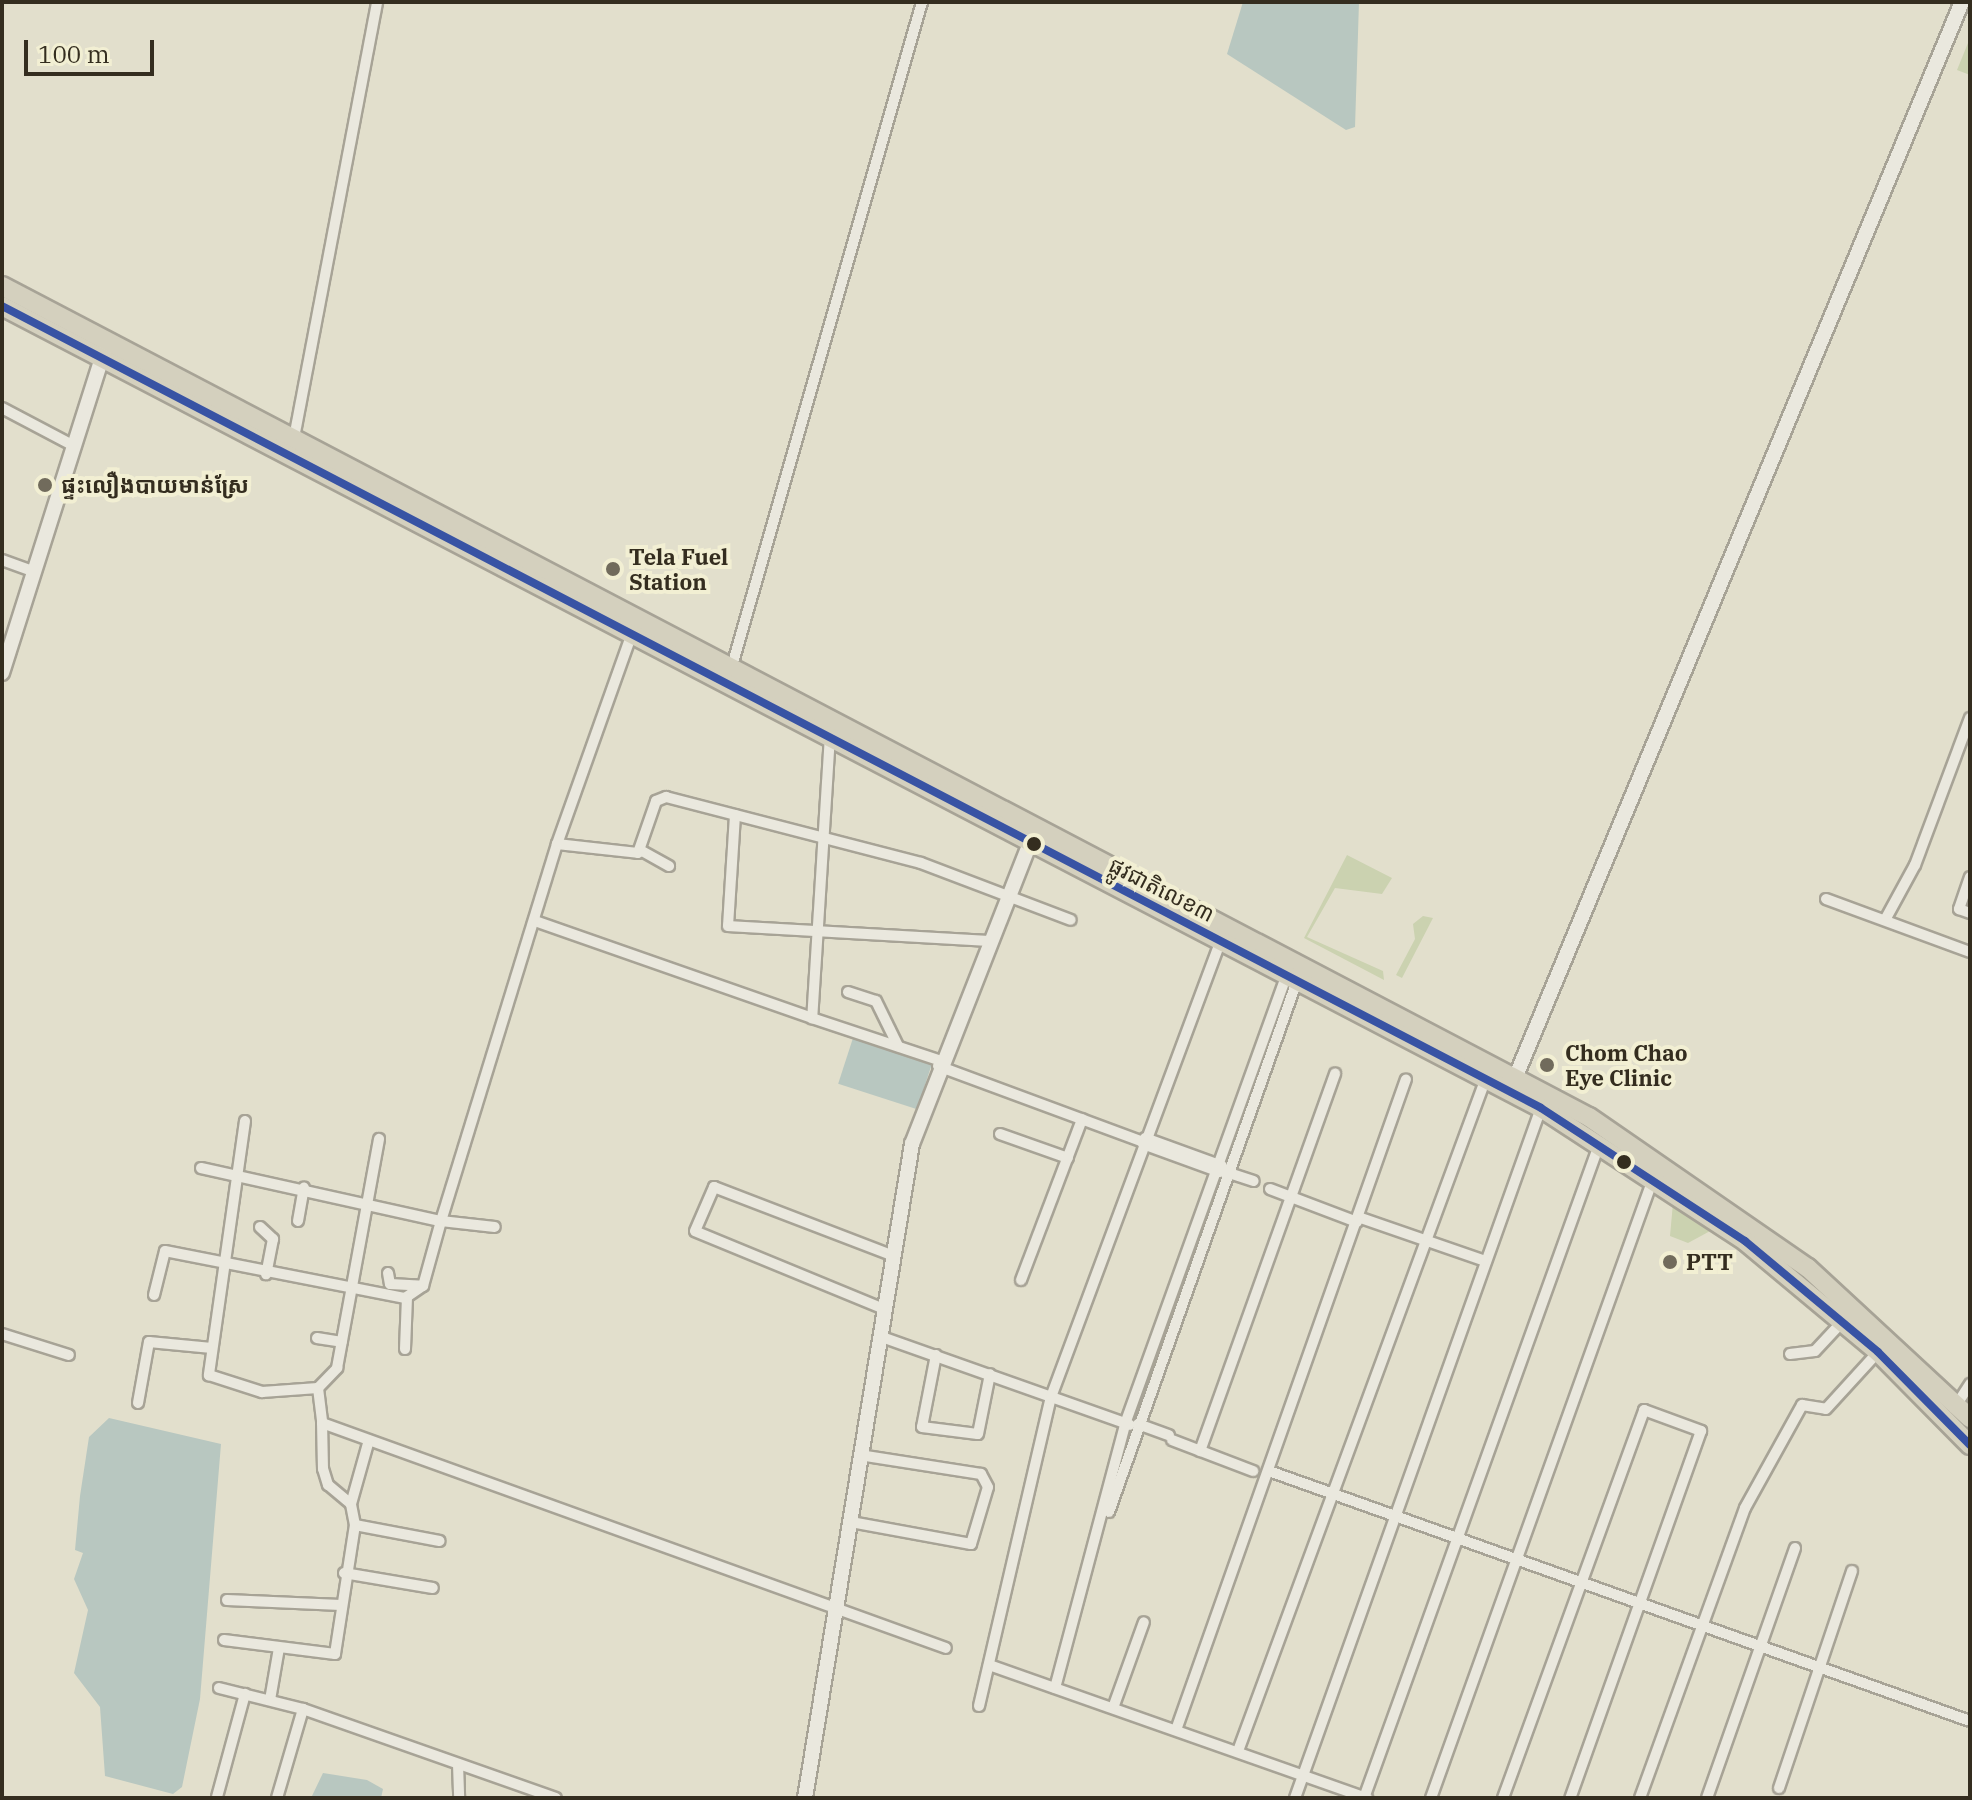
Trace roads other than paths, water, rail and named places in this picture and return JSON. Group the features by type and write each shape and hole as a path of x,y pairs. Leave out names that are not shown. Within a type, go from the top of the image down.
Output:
{"highway":[{"name":"ផ្លូវជាតិលេខ៣","path":"2,286 104,350 632,633 1031,840 1225,931 1292,976 1490,1072"},
{"name":"ផ្លូវជាតិលេខ៣","path":"2,306 294,438 732,666 1513,1084 1753,1225 1855,1308 1970,1418"},
{"name":"ផ្លូវជាតិលេខ៣","path":"1513,1084 1541,1108 1653,1177 1843,1321 1970,1445"}],"street":[{"path":"294,438 377,2"},
{"path":"732,666 922,2"},
{"path":"1513,1084 1962,2"},
{"path":"2,673 104,350"},
{"path":"2,408 74,446"},
{"path":"2,560 33,571"},
{"path":"154,1295 165,1251 351,1291 407,1298 423,1286 557,844 632,633"},
{"path":"1885,920 1915,865 1970,718"},
{"path":"812,1018 820,837 830,735"},
{"path":"642,851 659,797 820,837 1008,894 1071,920"},
{"path":"735,815 728,926 989,941"},
{"path":"805,1798 912,1144 939,1064 1031,840"},
{"path":"557,844 642,851 669,866"},
{"path":"1970,877 1959,909 1970,913"},
{"path":"1826,899 1970,952"},
{"path":"535,921 898,1046 1082,1119 1254,1181"},
{"path":"979,1706 1052,1394 1225,931"},
{"path":"1055,1688 1126,1420 1292,976"},
{"path":"848,992 876,1001 898,1046"},
{"path":"1238,1751 1423,1239 1490,1072"},
{"path":"1200,1451 1335,1073"},
{"path":"1176,1730 1406,1079"},
{"path":"1295,1798 1541,1108"},
{"path":"1021,1280 1082,1119"},
{"path":"245,1121 212,1348 212,1378 262,1392 318,1388 337,1368 379,1139"},
{"path":"1000,1134 1068,1158"},
{"path":"989,1665 1365,1798 1455,1539 1600,1142"},
{"path":"201,1168 304,1188 441,1221 495,1227"},
{"path":"1082,1593 1222,1170"},
{"path":"1431,1798 1653,1177"},
{"path":"884,1309 695,1231 714,1187 894,1256"},
{"path":"298,1221 304,1188"},
{"path":"1270,1189 1485,1261"},
{"path":"260,1227 273,1239 266,1274"},
{"path":"388,1273 390,1284 423,1286"},
{"path":"405,1349 407,1298"},
{"path":"1790,1354 1815,1351 1843,1321"},
{"path":"2,1334 69,1355"},
{"path":"879,1336 1138,1424 1253,1471"},
{"path":"317,1338 342,1342"},
{"path":"138,1403 149,1342 212,1348"},
{"path":"1640,1798 1745,1508 1802,1405 1826,1409 1878,1352"},
{"path":"936,1355 922,1427 978,1434 990,1374"},
{"path":"1957,1404 1970,1384"},
{"path":"318,1388 322,1423 319,1454 328,1485 351,1504"},
{"path":"1503,1798 1644,1410 1701,1431 1570,1798"},
{"path":"322,1423 946,1648"},
{"path":"224,1640 335,1654 344,1573 355,1525 351,1504 369,1440"},
{"path":"851,1522 971,1544 988,1487 981,1474 859,1455"},
{"path":"1269,1471 1700,1628 1970,1721"},
{"path":"355,1525 440,1541"},
{"path":"1707,1798 1795,1548"},
{"path":"1779,1788 1852,1571"},
{"path":"344,1573 433,1588"},
{"path":"227,1600 341,1605"},
{"path":"1113,1708 1144,1622"},
{"path":"270,1700 279,1648"},
{"path":"219,1688 303,1709 556,1798"},
{"path":"217,1797 245,1694"},
{"path":"277,1798 303,1709"},
{"path":"458,1764 459,1798"}],"place":[{"name":"ផ្ទះលឿងបាយមាន់ស្រែ","path":"45,485"},
{"name":"Tela Fuel Station","path":"613,569"},
{"name":"Chom Chao Eye Clinic","path":"1547,1065"},
{"name":"PTT","path":"1670,1262"}]}
